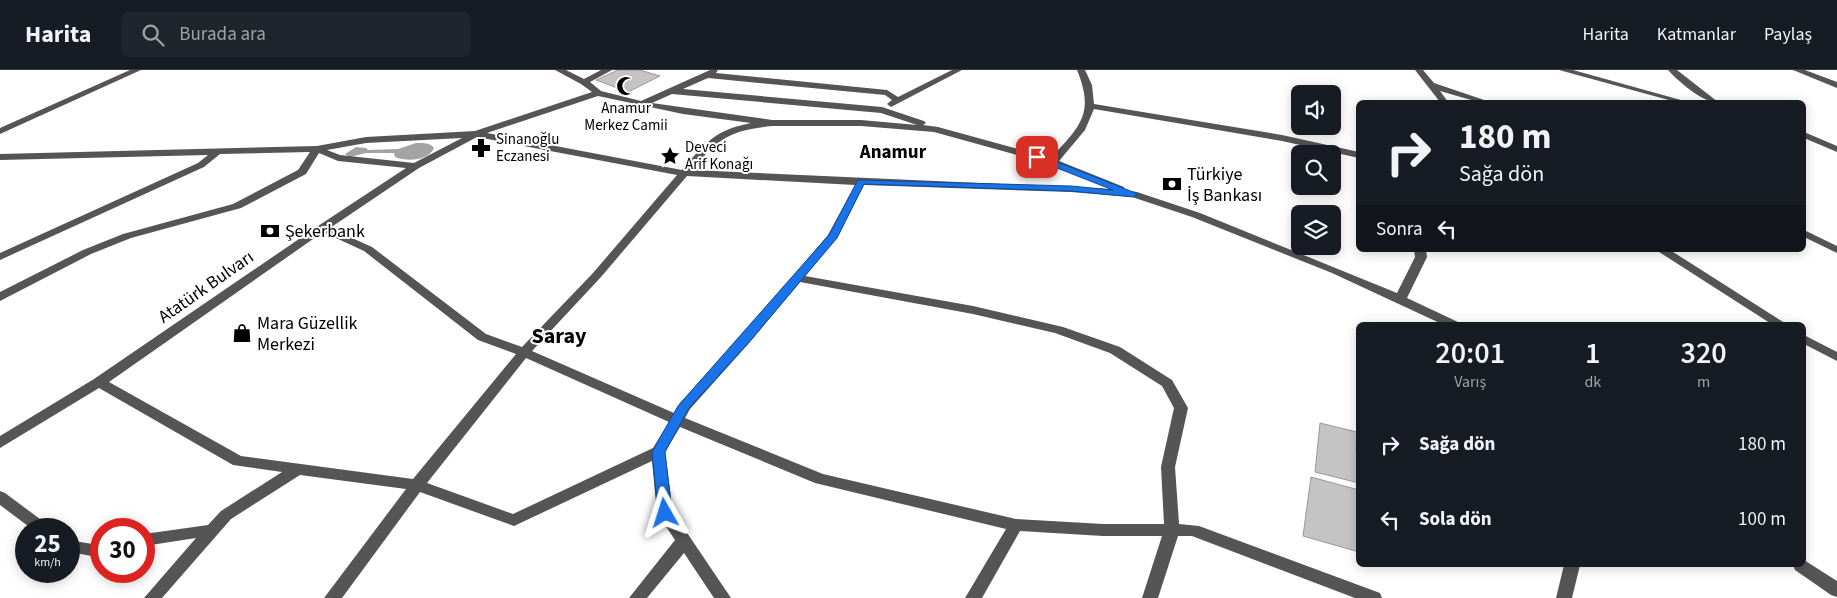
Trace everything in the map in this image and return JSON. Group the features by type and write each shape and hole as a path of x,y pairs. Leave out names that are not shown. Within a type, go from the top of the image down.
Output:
{"street":[{"path":"0,131 137,70"},
{"path":"559,70 584,82 598,92 683,111 772,123"},
{"path":"584,82 608,70"},
{"path":"861,124 897,100 958,70"},
{"path":"1053,162 1084,127 1091,106 1091,94 1081,70"},
{"path":"1419,70 1442,100"},
{"path":"1563,70 1676,100"},
{"path":"1672,70 1682,80 1711,100"},
{"path":"1797,70 1837,85"},
{"path":"643,103 711,72 887,93 897,100"},
{"path":"1430,85 1479,100"},
{"path":"671,91 882,110 935,129 1053,162 1133,194 1196,215 1400,299 1448,322"},
{"name":"Atatürk Bulvarı","path":"0,443 100,382 322,228 416,166 476,134 598,92"},
{"path":"1091,106 1282,138 1356,154"},
{"path":"332,598 343,586 417,485 524,352 597,275 709,144 724,133 740,126 772,123 861,124 935,129"},
{"path":"0,156 318,149 366,140 476,134 684,173 861,182 1071,189 1133,194"},
{"path":"1806,135 1837,149"},
{"path":"318,149 338,158 416,166"},
{"path":"0,297 87,252 128,236 236,206 302,172 318,149"},
{"path":"0,257 201,165 217,152"},
{"path":"100,382 238,461 417,485 514,520 658,452 684,406 833,236 861,182"},
{"path":"322,228 368,249 482,337 524,352 677,420 820,479 1016,525 1102,530 1193,530 1374,598"},
{"path":"1806,234 1837,250"},
{"path":"1400,299 1421,257 1420,252"},
{"path":"1665,252 1777,322"},
{"path":"798,278 973,310 1059,330 1115,350 1167,383 1181,408 1168,467 1172,530 1150,598"},
{"path":"1806,340 1837,357"},
{"path":"658,452 665,513 724,598"},
{"path":"152,598 226,514 298,470"},
{"path":"0,496 29,518"},
{"path":"972,598 1016,525"},
{"path":"155,538 212,530"},
{"path":"638,598 684,541"},
{"path":"1564,598 1572,567"},
{"path":"1804,567 1837,590"}],"shaded area":[{"path":"416,143 428,144 434,148 427,156 411,160 395,157 394,153 366,153 350,157 345,154 356,147 368,150 398,149"}],"building":[{"name":"Anamur Merkez Camii","path":"618,70 640,70 660,76 628,92 596,80"},
{"path":"1320,423 1356,432 1356,482 1315,472"},
{"path":"1311,477 1356,489 1356,551 1303,536"}],"place":[{"name":"Anamur Merkez Camii","path":"626,86"},
{"name":"Sinanoğlu Eczanesi","path":"481,148"},
{"name":"Deveci Arif Konağı","path":"670,156"},
{"name":"Türkiye İş Bankası","path":"1172,184"},
{"name":"Şekerbank","path":"270,231"},
{"name":"Mara Güzellik Merkezi","path":"242,333"}],"district":[{"name":"Anamur","path":"893,152"},
{"name":"Saray","path":"559,336"}],"route":[{"path":"665,513 658,452 684,406 746,339 833,236 861,182 1071,189 1133,194 1037,157"}]}
